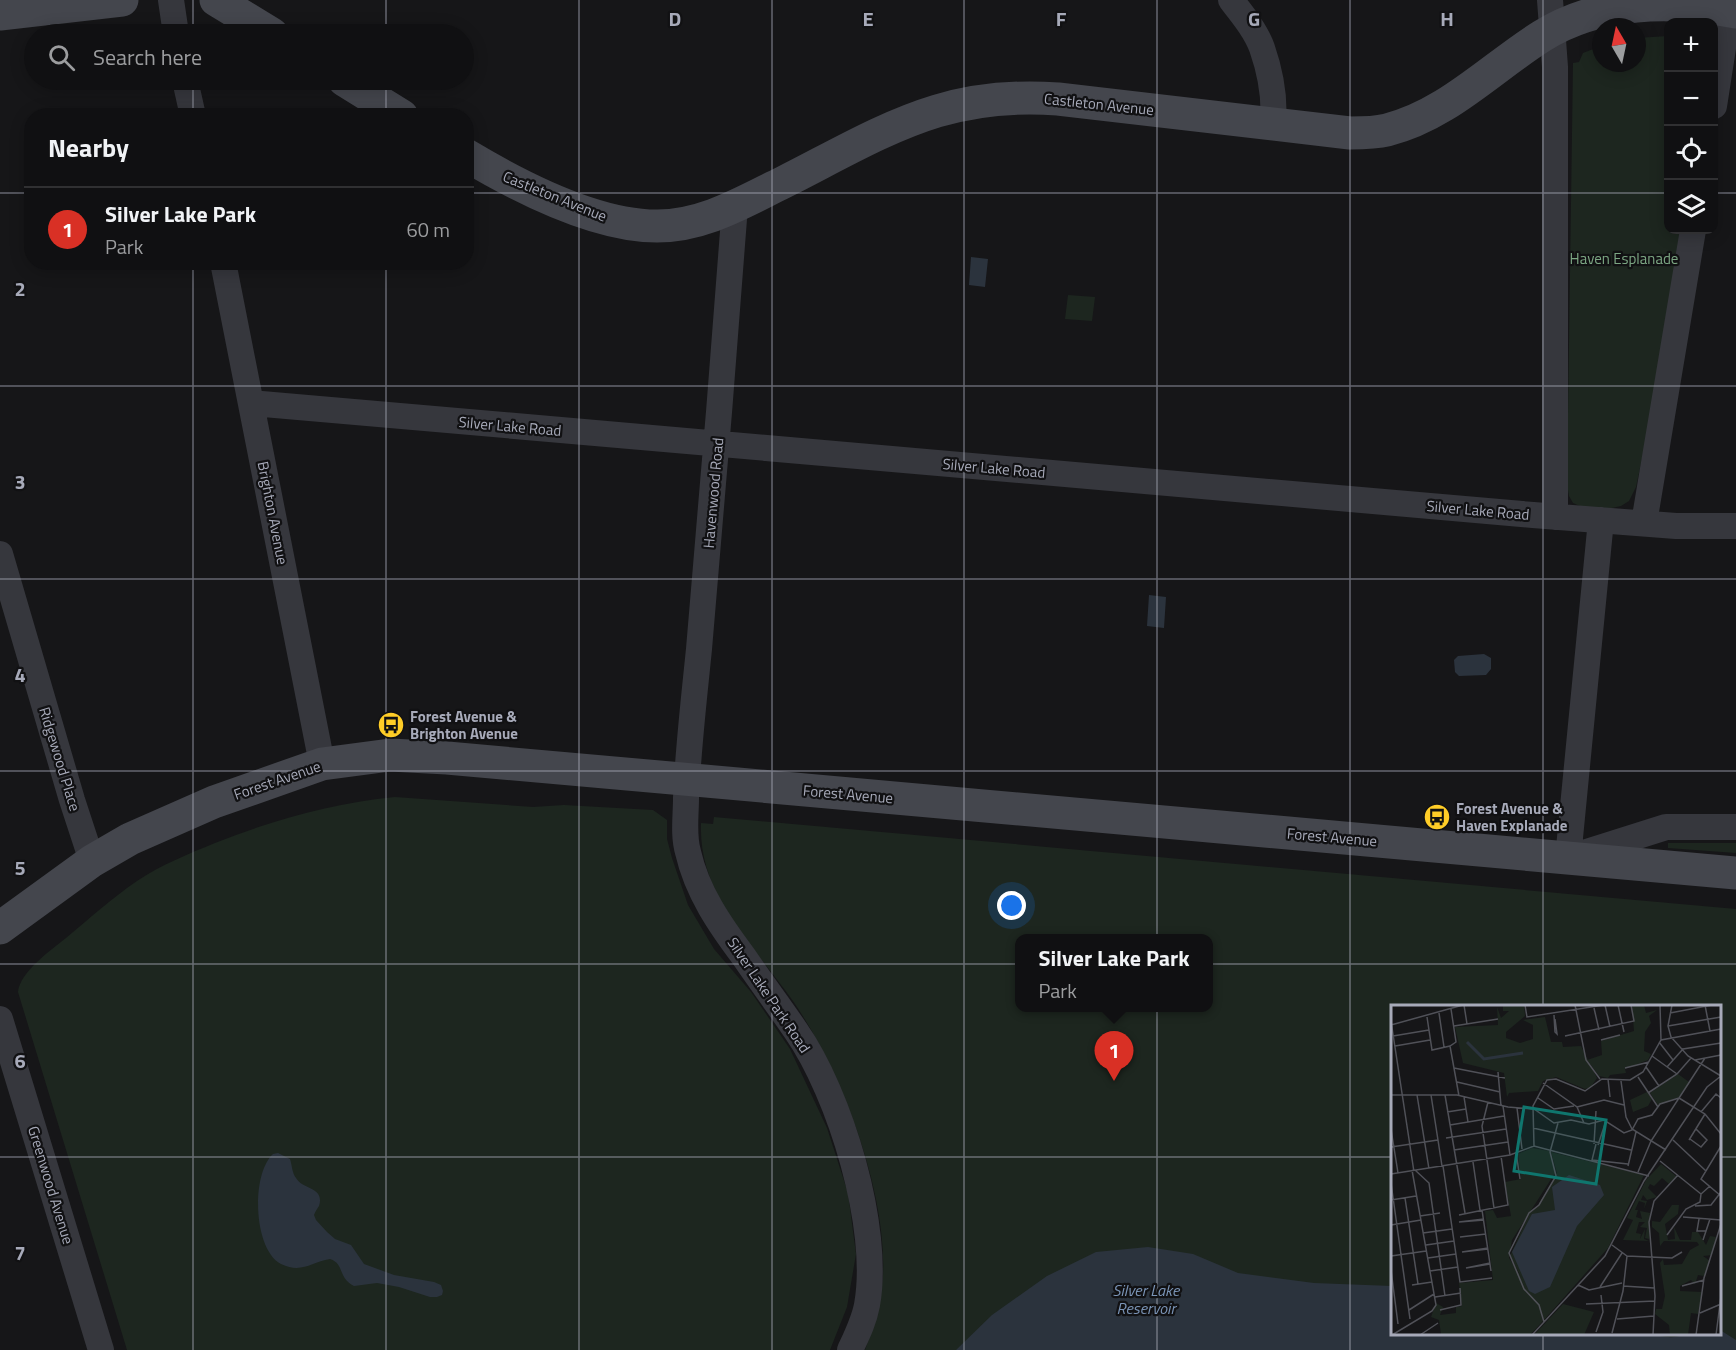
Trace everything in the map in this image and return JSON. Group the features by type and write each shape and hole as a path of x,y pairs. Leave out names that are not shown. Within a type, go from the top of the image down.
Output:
{"main road":[{"path":"0,14 122,0"},
{"path":"216,0 256,24"},
{"name":"Castleton Avenue","path":"474,159 525,187 586,212 620,222 649,226 678,225 698,221 735,206 866,140 934,111 982,101 1014,98 1071,100 1350,133 1373,133 1399,126 1430,113 1459,96 1551,15 1601,10 1647,1 1693,2 1730,10"},
{"path":"360,90 389,108"},
{"name":"Forest Avenue","path":"0,928 92,861 130,839 214,802 322,764 390,754 1736,873"}],"street":[{"path":"171,0 175,24"},
{"path":"1231,0 1262,46 1271,83 1273,123"},
{"path":"1718,77 1730,10"},
{"path":"1551,15 1555,67 1555,517"},
{"path":"187,90 191,108"},
{"name":"Havenwood Road","path":"687,781 717,444 735,206"},
{"path":"1644,523 1692,234"},
{"name":"Brighton Avenue","path":"225,270 322,764"},
{"name":"Silver Lake Road","path":"252,403 1555,517 1676,526 1736,526"},
{"path":"1601,520 1568,858 1666,827 1736,827"},
{"name":"Ridgewood Place","path":"0,554 92,861"},
{"name":"Silver Lake Park Road","path":"687,781 685,824 687,846 701,891 717,921 799,1035 823,1079 842,1127 856,1177 869,1250 867,1305 860,1329 850,1350"},
{"name":"Greenwood Avenue","path":"0,1019 101,1350"}],"green space":[{"name":"Haven Esplanade","path":"1664,36 1664,234 1681,234 1636,487 1629,501 1621,506 1593,508 1573,503 1567,484 1573,63 1579,62 1583,53 1592,50 1592,72 1646,72 1646,37"},
{"path":"1068,295 1095,297 1092,321 1065,319"},
{"path":"395,797 533,807 564,805 653,810 667,820 667,839 688,905 714,949 751,992 790,1049 827,1128 848,1193 856,1254 847,1307 830,1350 127,1350 18,992 20,984 37,962 119,894 165,865 215,843 281,820 349,803"},
{"path":"714,817 1736,909 1736,1350 865,1350 881,1294 882,1241 869,1169 858,1132 844,1096 811,1029 793,1001 731,919 719,897 702,849 701,823 713,824"},
{"path":"1668,843 1736,843 1736,853 1668,848"}],"water":[{"path":"971,257 988,259 985,287 969,285"},
{"path":"1149,595 1166,597 1164,628 1147,626"},
{"path":"1484,654 1491,658 1491,669 1486,675 1459,676 1455,672 1454,660 1458,656"},
{"path":"278,1153 290,1159 299,1182 319,1195 319,1206 314,1215 335,1239 351,1245 364,1264 394,1275 434,1282 441,1285 442,1295 430,1297 377,1283 354,1286 345,1279 338,1264 330,1259 301,1268 281,1264 272,1256 265,1243 258,1211 261,1178 266,1164 273,1154"},
{"name":"Silver Lake Reservoir","path":"1148,1247 1193,1254 1238,1273 1314,1283 1391,1286 1391,1335 1656,1335 1671,1337 1721,1335 1721,1331 1736,1340 1736,1350 956,1350 992,1315 1047,1276 1096,1252"}],"place":[{"name":"Forest Avenue & Brighton Avenue","path":"391,725"},
{"name":"Forest Avenue & Haven Explanade","path":"1437,817"},
{"name":"Silver Lake Park","path":"1114,1081"}]}
